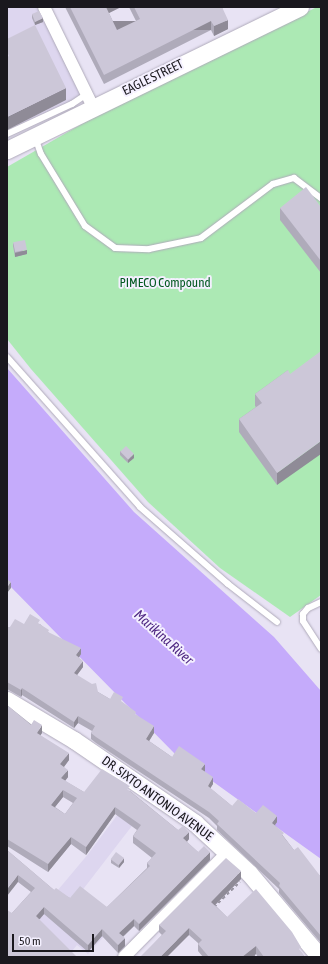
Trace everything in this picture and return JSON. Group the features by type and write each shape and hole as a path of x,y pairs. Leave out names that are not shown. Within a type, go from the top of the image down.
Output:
{"main road":[{"name":"EAGLE STREET","path":"11,140 34,135 90,101 300,7"},
{"name":"DR. SIXTO ANTONIO AVENUE","path":"7,700 74,740 147,788 196,823 249,873 320,957"}],"street":[{"path":"44,7 90,101"},
{"path":"124,957 228,852"}],"lane":[{"path":"11,140 72,104 90,101"},
{"path":"34,135 41,154 85,226 115,248 149,249 201,238 272,184 294,178 321,198"},
{"path":"7,357 140,507 228,584 277,622"},
{"path":"321,602 308,608 303,614 303,621 321,649"}],"path":[{"path":"211,910 249,873"},
{"path":"252,957 258,952"}],"shaded area":[{"path":"7,7 38,7 81,96 7,133"},
{"path":"130,798 145,809 81,892 117,922 88,954 77,945 67,957 7,957 26,928 89,853"}],"green space":[{"name":"PIMECO Compound","path":"317,7 321,7 321,595 290,617 220,568 148,502 31,369 7,339 7,167 99,114"}],"water":[{"name":"Marikina River","path":"7,368 134,512 274,637 321,691 321,859 176,755 7,583"}],"building":[{"path":"70,7 106,7 117,30 140,19 134,7 222,7 228,20 214,26 211,21 104,75"},
{"path":"39,11 43,18 35,22 32,14"},
{"path":"35,25 66,88 7,117 7,57 9,56 7,52 7,39"},
{"path":"306,187 321,207 321,261 280,208"},
{"path":"25,240 27,250 15,252 13,242"},
{"path":"321,351 321,441 277,473 239,419 262,403 255,394 288,370 290,374"},
{"path":"126,446 134,454 128,459 120,452"},
{"path":"7,579 11,582 7,587"},
{"path":"30,614 40,620 38,623 49,630 48,632 81,648 76,655 83,661 74,673 92,684 96,683 98,692 110,699 114,692 123,697 121,701 136,712 135,714 154,726 146,739 172,757 179,746 205,764 201,769 213,777 208,786 232,806 238,799 256,813 263,805 277,816 272,823 284,833 282,835 294,850 298,847 321,877 321,936 279,886 280,883 217,824 219,821 209,812 96,737 91,733 95,726 78,716 74,722 22,688 21,690 7,682 7,627 10,627 15,619 24,624"},
{"path":"7,705 31,725 34,720 42,725 37,733 69,753 60,764 68,770 61,778 84,792 102,769 130,786 127,789 178,830 183,826 189,832 183,838 198,852 204,846 210,852 139,924 134,919 119,933 125,938 118,945 102,929 88,945 44,907 36,916 77,957 7,957 7,910 12,913 35,888 18,875 7,889 7,850 54,890 56,888 70,898 80,886 107,907 150,866 147,863 156,853 133,836 141,825 115,807 86,847 71,837 48,864 7,839","holes":["63,790 77,798 65,814 51,805"]},
{"path":"116,852 124,858 119,865 111,859"},
{"path":"226,858 241,871 211,902 227,917 256,889 292,932 301,947 299,949 305,957 264,957 256,946 242,957 209,957 198,944 202,940 189,928 160,957 140,957 166,931 159,925"}]}
